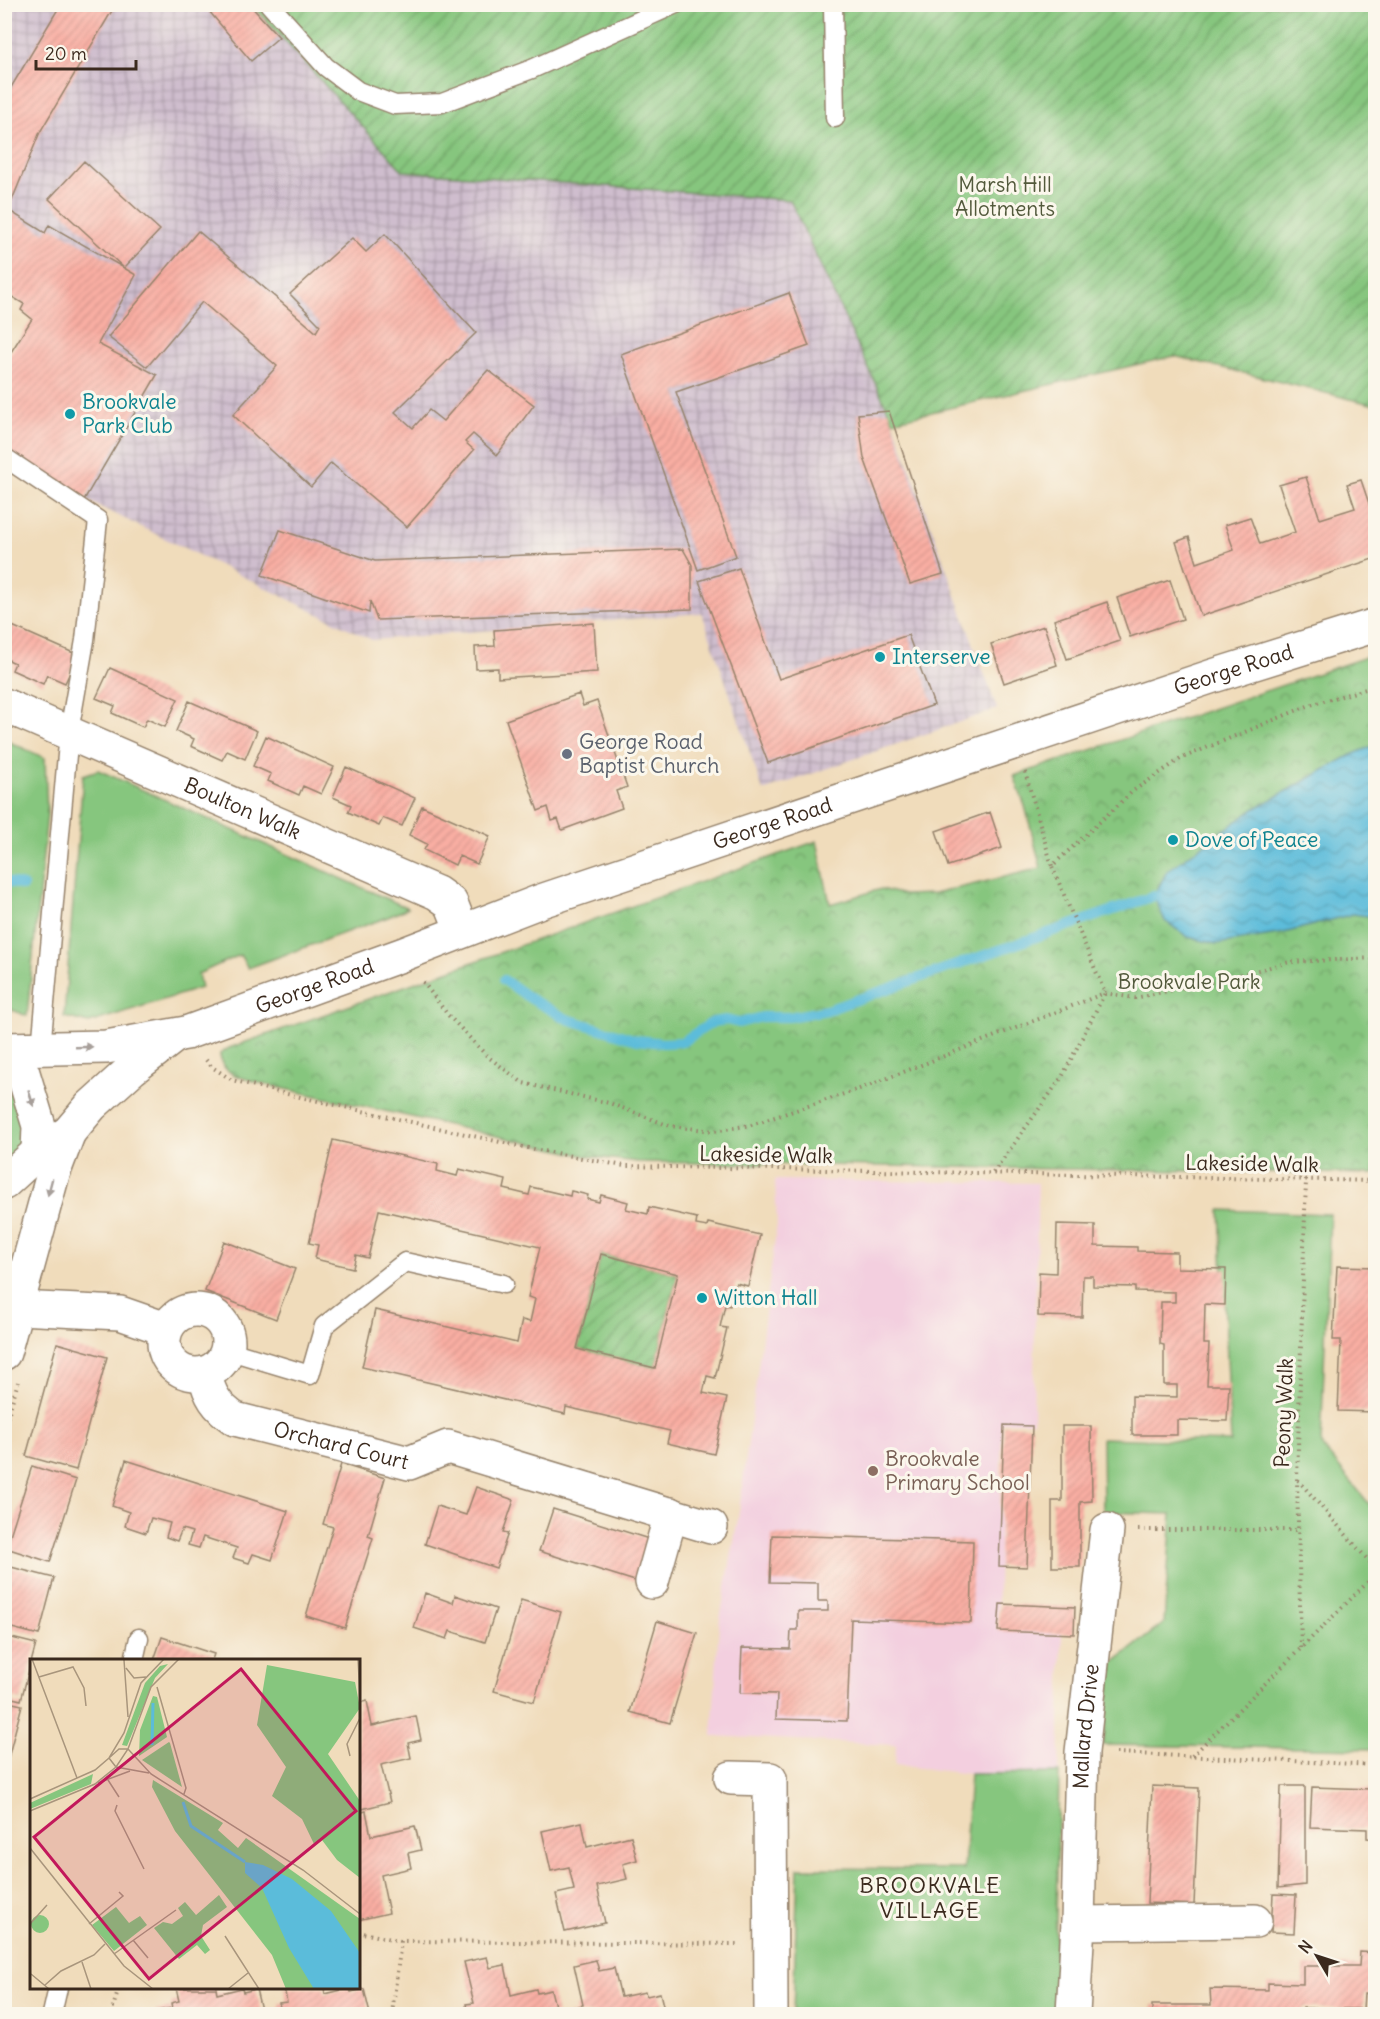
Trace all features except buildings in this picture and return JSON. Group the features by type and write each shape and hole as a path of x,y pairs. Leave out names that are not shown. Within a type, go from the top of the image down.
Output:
{"street":[{"name":"George Road","path":"4,1050 106,1047 180,1035 404,954 541,901 694,848 1213,676 1376,625"},
{"name":"Boulton Walk","path":"4,705 436,893 452,903 462,931"},
{"name":"George Road","path":"4,1183 38,1152 69,1132 91,1106 132,1069 180,1035"},
{"path":"4,1050 23,1073 39,1126 38,1152"},
{"path":"4,1353 53,1174 69,1132"},
{"path":"18,1308 120,1313 166,1329 165,1352 177,1369 195,1375 216,1362"},
{"name":"Orchard Court","path":"166,1329 179,1315 193,1310 218,1317 226,1329 229,1344 216,1362 208,1390 220,1409 235,1419 409,1463 448,1448 711,1527"},
{"path":"652,1582 671,1514"},
{"name":"Mallard Drive","path":"1073,2014 1078,1923 1082,1752 1107,1530"},
{"path":"731,1778 770,1779 771,2014"},
{"path":"1078,1923 1255,1921"}],"lane":[{"path":"269,4 326,67 358,92 395,105 442,103 531,69 676,4"},
{"path":"833,4 835,118"},
{"path":"4,457 98,520 85,640 69,732 41,1049"},
{"path":"216,1362 310,1375 324,1326 405,1262 504,1284"},
{"path":"134,1659 139,1638"},
{"path":"52,2014 58,1989"}],"path":[{"path":"1052,866 1133,791 1182,758 1310,705 1376,686"},
{"path":"993,1173 1062,1077 1105,993 1052,866 1017,742"},
{"path":"404,954 448,1015 487,1056 523,1083 609,1103 670,1126 714,1131 751,1125 865,1088 1105,993 1135,998 1290,962 1376,958"},
{"name":"Lakeside Walk","path":"180,1035 212,1067 232,1080 338,1107 518,1146 624,1166 1376,1181"},
{"name":"Peony Walk","path":"1301,1648 1297,1480 1306,1179"},
{"path":"1297,1480 1376,1569"},
{"path":"1107,1530 1297,1530"},
{"path":"1192,1757 1376,1574"},
{"path":"1082,1752 1376,1765"},
{"path":"360,1932 401,1941 770,1944"},
{"path":"392,2014 401,1941"},
{"path":"111,2014 119,1989"}],"shaded area":[{"path":"16,5 252,5 403,171 790,200 893,421 997,709 763,791 702,613 372,640 86,500 149,376 5,293 4,29"},
{"name":"Brookvale Primary School","path":"775,1180 1038,1183 1033,1422 1002,1422 997,1631 1062,1634 1059,1773 970,1774 895,1765 896,1745 712,1736 719,1625 738,1519 777,1224"}],"green space":[{"name":"Marsh Hill Allotments","path":"252,5 1375,5 1375,405 1174,356 893,421 790,200 403,171"},
{"name":"Brookvale Park","path":"1375,654 1375,1174 638,1162 586,1156 268,1085 237,1076 225,1068 221,1062 220,1054 229,1048 817,841 830,904 881,889 904,895 934,894 1041,868 1025,806 1014,776"},
{"path":"5,740 45,758 47,815 27,1016 5,1007"},
{"path":"98,770 408,908 248,968 240,955 198,974 201,988 89,1023 64,1017 83,775"},
{"path":"4,1086 16,1100 26,1135 4,1163"},
{"path":"1220,1210 1330,1214 1321,1445 1375,1511 1375,1749 1103,1745 1113,1663 1164,1623 1172,1514 1103,1512 1102,1438 1231,1442"},
{"path":"601,1254 678,1274 655,1368 577,1349"},
{"path":"1059,1773 1054,2014 793,2014 798,1868 964,1869 970,1774"}],"water":[{"path":"1375,745 1375,917 1353,914 1284,933 1216,944 1188,937 1165,921 1154,896 1167,871 1254,809 1351,755"}],"waterway":[{"path":"4,881 23,886"},
{"path":"504,980 531,999 567,1019 637,1040 663,1043 682,1042 713,1022 726,1020 739,1023 762,1017 789,1017 827,1010 1154,896"}],"place":[{"name":"Brookvale Park Club","path":"70,414"},
{"name":"Interserve","path":"880,657"},
{"name":"George Road Baptist Church","path":"567,754"},
{"name":"Dove of Peace","path":"1173,840"},
{"name":"Witton Hall","path":"702,1298"},
{"name":"Brookvale Primary School","path":"873,1471"}],"district":[{"name":"BROOKVALE VILLAGE","path":"930,1898"}]}
